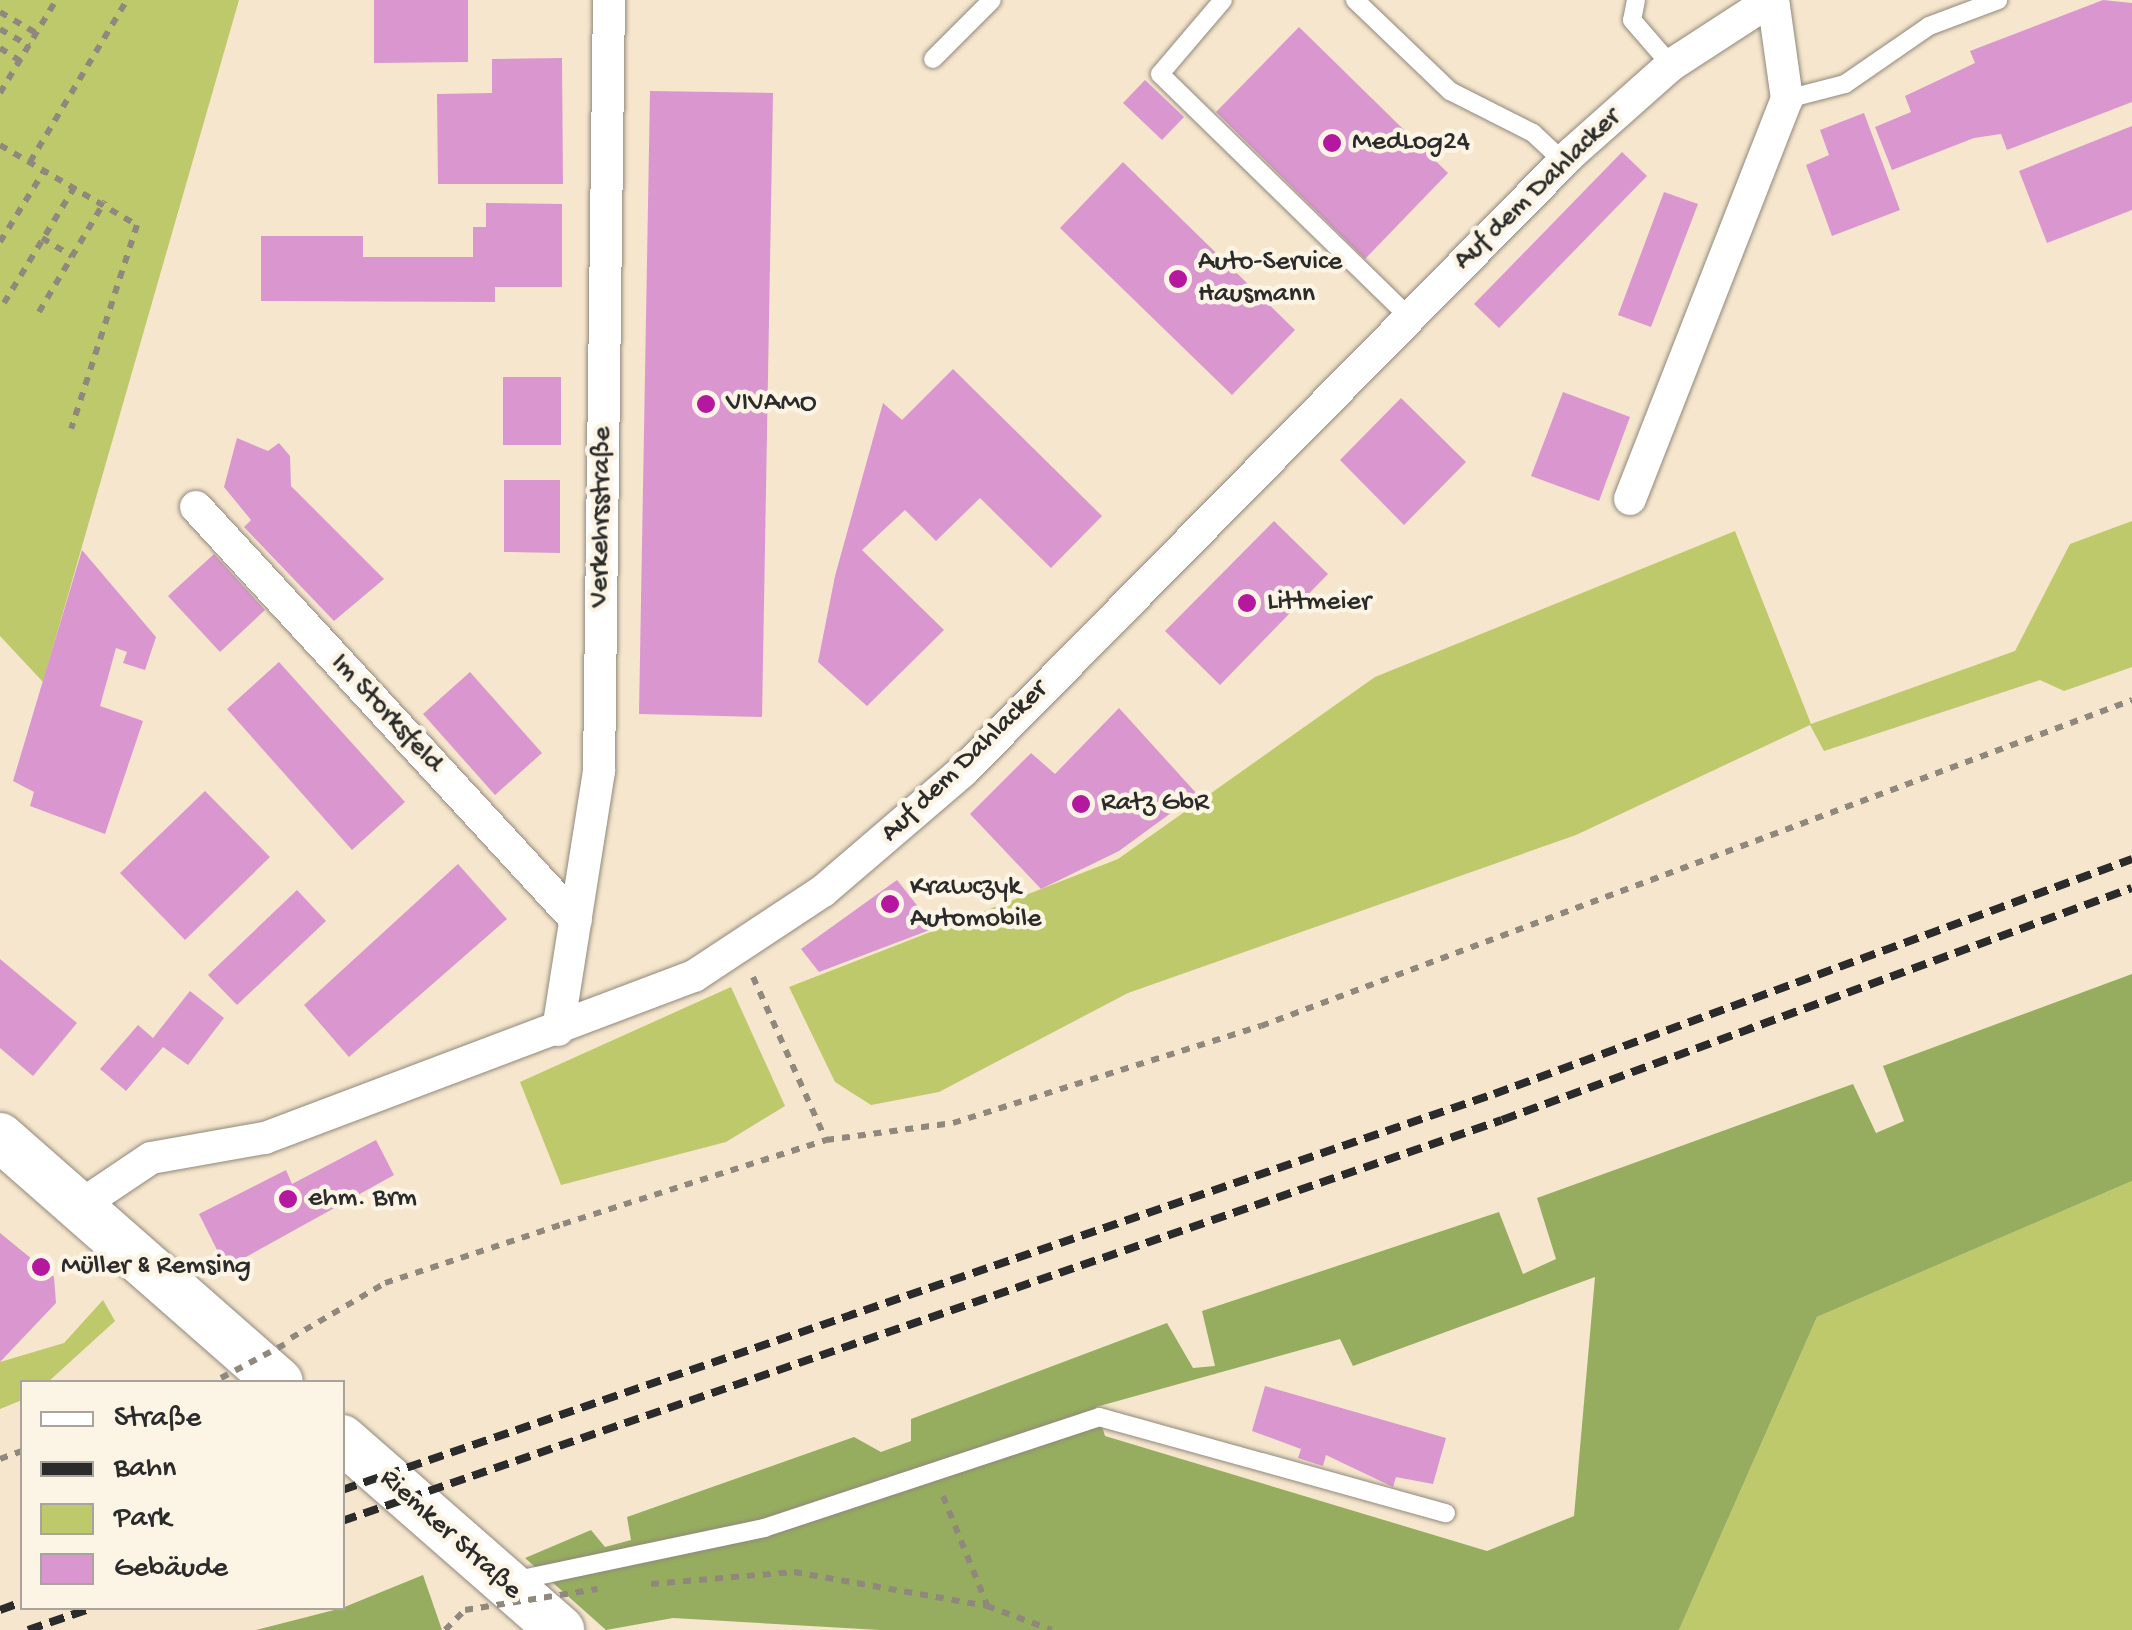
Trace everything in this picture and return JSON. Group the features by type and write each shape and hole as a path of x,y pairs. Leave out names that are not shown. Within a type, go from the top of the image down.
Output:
{"street":[{"name":"Verkehrsstraße","path":"558,1030 599,770 609,0"},
{"name":"Auf dem Dahlacker","path":"82,1205 151,1158 265,1138 558,1030 740,948 962,772 1564,162 1670,65 1772,0 1787,100"},
{"path":"1630,499 1787,100"},
{"name":"Im Storksfeld","path":"196,507 576,920"},
{"path":"0,1137 283,1362"},
{"name":"Riemker Straße","path":"345,1442 484,1597 560,1630"}],"lane":[{"path":"934,59 992,0"},
{"path":"1223,0 1160,74 1408,316"},
{"path":"1355,0 1450,91 1533,133 1564,162"},
{"path":"1636,0 1632,20 1670,65"},
{"path":"1787,100 1845,84 1930,26 1998,0"},
{"path":"484,1597 764,1528 1099,1417 1446,1513"}],"path":[{"path":"0,92 56,0"},
{"path":"30,162 126,0"},
{"path":"0,12 36,33"},
{"path":"0,29 29,46"},
{"path":"0,48 20,60"},
{"path":"0,145 76,183 138,225 72,428"},
{"path":"0,242 44,170"},
{"path":"4,303 76,183"},
{"path":"40,312 105,201"},
{"path":"42,238 72,256"},
{"path":"221,1378 283,1362 385,1283 826,1140 952,1122 1261,1026 2132,700"},
{"path":"740,948 826,1140"},
{"path":"934,1474 987,1606"},
{"path":"636,1586 794,1572 987,1606 1052,1630"},
{"path":"445,1630 484,1597 617,1587"}],"green space":[{"path":"0,0 239,0 43,682 0,636"},
{"path":"2132,521 2132,667 2064,691 2040,680 1824,751 1810,725 1576,835 1128,993 939,1092 871,1105 835,1082 789,987 1118,859 1375,677 1735,531 1811,724 2015,651 2070,544"},
{"path":"2132,974 2132,1181 1817,1317 1679,1630 880,1630 673,1618 606,1630 525,1558 591,1530 605,1547 631,1540 627,1517 854,1437 881,1452 911,1441 911,1419 1167,1323 1193,1368 1215,1366 1202,1311 1499,1212 1523,1274 1556,1259 1537,1198 1853,1084 1876,1133 1904,1121 1883,1066","holes":["1595,1277 1574,1516 1487,1551 1105,1436 1096,1407 1340,1339 1353,1366"]},
{"path":"731,987 785,1106 726,1142 561,1185 520,1082"},
{"path":"2132,1181 2132,1630 1679,1630 1817,1317"},
{"path":"103,1300 115,1321 50,1380 20,1380 20,1401 0,1409 0,1362 64,1343"},
{"path":"423,1575 442,1630 256,1630 345,1610"}],"building":[{"path":"374,0 468,0 468,62 374,63"},
{"path":"2103,0 2132,3 2132,102 2007,150 2001,134 1974,138 1892,170 1875,127 1911,112 1905,96 1975,63 1970,51"},
{"name":"MedLog24","path":"1299,27 1448,173 1365,259 1216,112"},
{"path":"562,58 563,184 438,184 437,94 492,93 492,59"},
{"path":"1145,80 1184,117 1162,140 1123,103"},
{"name":"VIVAMO","path":"650,91 773,93 762,717 639,714"},
{"path":"1864,113 1900,210 1832,236 1806,165 1829,155 1820,130"},
{"path":"2132,126 2132,210 2047,243 2019,171"},
{"path":"1622,152 1647,176 1499,328 1474,304"},
{"name":"Auto-Service Hausmann","path":"1123,162 1295,330 1232,395 1060,228"},
{"path":"1664,192 1698,204 1651,327 1618,315"},
{"path":"486,203 562,204 562,287 495,287 495,302 261,301 261,236 363,236 363,257 473,257 473,227 486,227"},
{"path":"953,369 1102,516 1051,568 980,498 936,541 905,510 862,550 944,630 867,706 818,662 835,576 883,403 902,420"},
{"path":"503,377 561,377 561,445 503,445"},
{"path":"1563,392 1630,417 1599,501 1531,476"},
{"path":"1401,398 1466,462 1404,525 1340,460"},
{"path":"237,438 268,451 279,443 290,456 291,486 384,579 334,621 244,527 251,520 224,487"},
{"path":"504,480 560,480 560,553 504,552"},
{"name":"Littmeier","path":"1274,521 1328,574 1220,685 1165,631"},
{"path":"82,550 156,637 145,670 123,663 127,652 116,648 100,706 143,721 105,834 30,806 34,792 13,781"},
{"path":"214,554 265,610 220,652 168,596"},
{"path":"279,662 405,802 352,850 227,709"},
{"path":"470,672 542,753 495,795 423,714"},
{"name":"Ratz GbR","path":"1119,708 1197,794 1119,851 1041,889 970,814 1031,753 1055,774"},
{"path":"205,791 270,857 185,940 120,873"},
{"path":"458,864 507,919 349,1057 304,1005"},
{"name":"Krawczyk Automobile","path":"897,880 935,928 819,972 801,949"},
{"path":"297,890 326,921 237,1005 208,975"},
{"path":"0,959 77,1023 33,1076 0,1048"},
{"path":"190,991 224,1018 188,1065 163,1047 126,1091 100,1069 138,1025 153,1038"},
{"name":"ehm. Brm","path":"376,1140 394,1175 226,1268 199,1214 286,1170 292,1184"},
{"path":"0,1233 54,1277 56,1303 0,1362"},
{"path":"1265,1386 1446,1438 1433,1484 1396,1477 1393,1487 1326,1455 1323,1466 1298,1458 1301,1449 1252,1431"}],"railway":[{"path":"345,1489 1494,1094 2132,859"},
{"path":"345,1520 1502,1120 2132,888"},
{"path":"0,1610 20,1603"},
{"path":"28,1630 86,1610"}],"place":[{"name":"MedLog24","path":"1332,143"},
{"name":"Auto-Service Hausmann","path":"1178,279"},
{"name":"VIVAMO","path":"706,404"},
{"name":"Littmeier","path":"1247,603"},
{"name":"Ratz GbR","path":"1081,804"},
{"name":"Krawczyk Automobile","path":"890,904"},
{"name":"ehm. Brm","path":"288,1199"},
{"name":"Müller & Remsing","path":"41,1267"}]}
